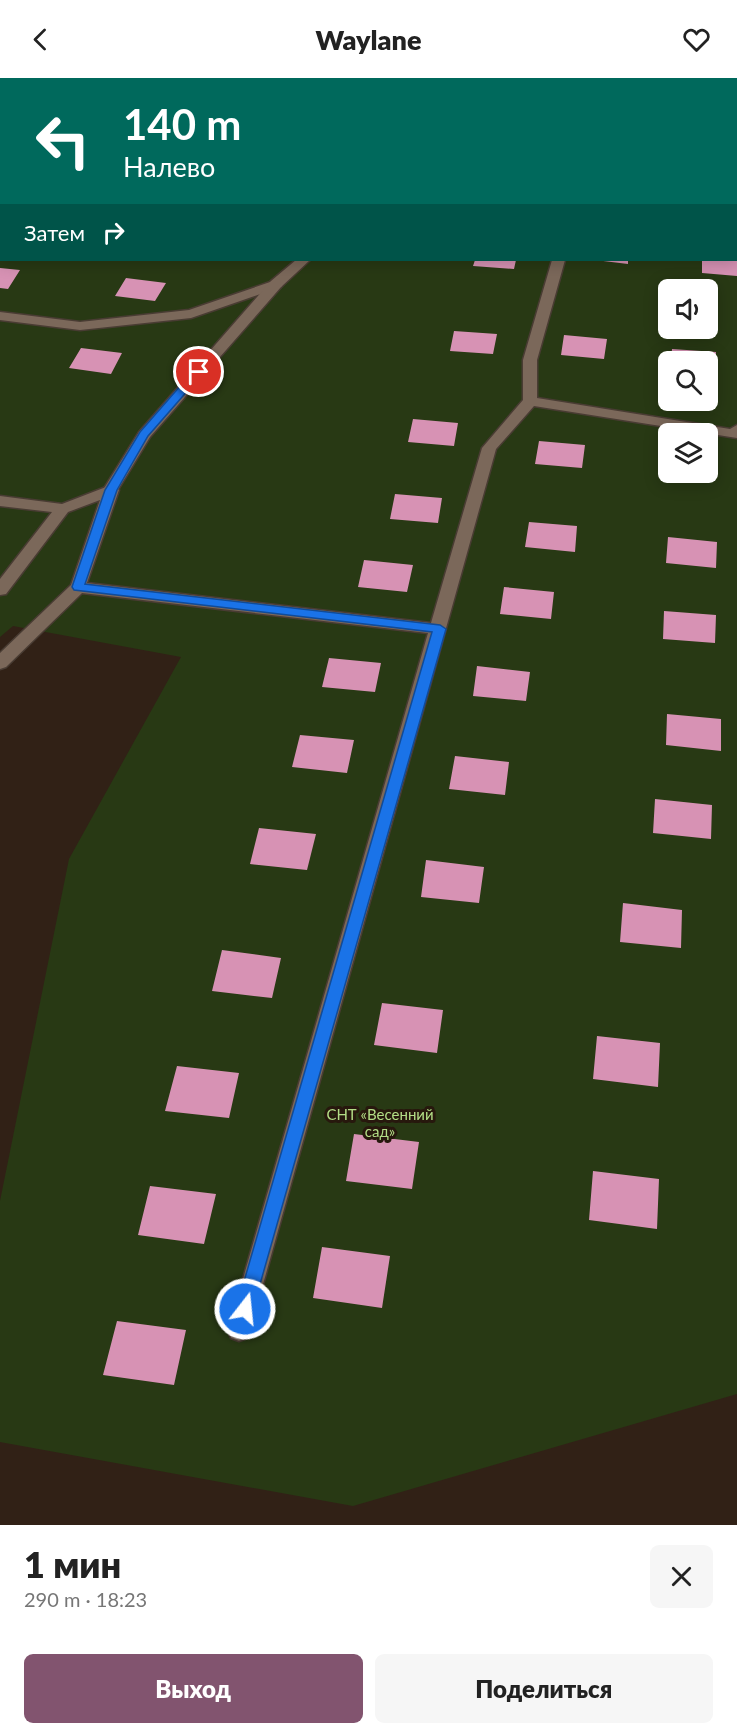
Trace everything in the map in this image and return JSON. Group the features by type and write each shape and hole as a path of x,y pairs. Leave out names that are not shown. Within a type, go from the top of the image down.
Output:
{"street":[{"path":"0,663 78,587 111,490 144,435 276,284 302,261"},
{"path":"238,1331 440,629 489,448 530,402 530,360 558,261"},
{"path":"0,316 80,326 191,314 276,284"},
{"path":"530,402 737,433"},
{"path":"0,501 63,509 111,490"},
{"path":"0,590 63,509"},
{"path":"78,587 440,629"}],"green space":[{"name":"СНТ «Весенний сад»","path":"0,261 737,261 737,1394 353,1506 0,1442 0,1201 69,859 181,657 13,626 0,637"}],"building":[{"path":"475,261 516,261 514,269 473,266"},
{"path":"603,261 628,261 628,264"},
{"path":"702,261 737,261 737,276 702,273"},
{"path":"0,268 20,270 8,289 0,288"},
{"path":"126,278 166,283 155,301 115,296"},
{"path":"454,331 497,334 493,354 450,351"},
{"path":"564,335 607,339 604,359 561,355"},
{"path":"81,348 122,353 111,374 69,368"},
{"path":"672,349 701,351 672,351"},
{"path":"413,419 458,423 454,446 408,442"},
{"path":"539,441 585,445 582,468 535,464"},
{"path":"395,494 442,498 438,523 390,519"},
{"path":"529,522 577,526 575,552 525,547"},
{"path":"668,537 717,542 716,568 666,563"},
{"path":"364,560 413,565 407,592 358,587"},
{"path":"504,587 554,592 551,619 500,614"},
{"path":"664,611 716,615 715,643 663,639"},
{"path":"329,658 381,663 375,692 322,687"},
{"path":"477,666 530,672 526,701 473,696"},
{"path":"667,714 721,719 721,751 666,745"},
{"path":"300,735 354,740 347,773 292,767"},
{"path":"455,756 509,762 505,795 449,789"},
{"path":"655,799 712,805 711,839 653,833"},
{"path":"259,828 316,834 307,870 250,864"},
{"path":"426,860 484,867 479,903 421,897"},
{"path":"623,903 682,910 681,948 620,942"},
{"path":"222,950 281,958 272,998 212,991"},
{"path":"382,1003 443,1010 437,1053 374,1045"},
{"path":"597,1036 660,1043 658,1087 593,1079"},
{"path":"177,1066 239,1073 229,1118 165,1111"},
{"path":"354,1134 419,1142 412,1189 346,1181"},
{"path":"593,1171 659,1179 657,1229 589,1220"},
{"path":"150,1186 216,1194 204,1244 138,1235"},
{"path":"322,1247 390,1256 382,1308 313,1298"},
{"path":"117,1321 186,1330 174,1385 103,1375"}],"route":[{"path":"199,372 144,435 111,490 78,587 440,629 245,1309"}]}
